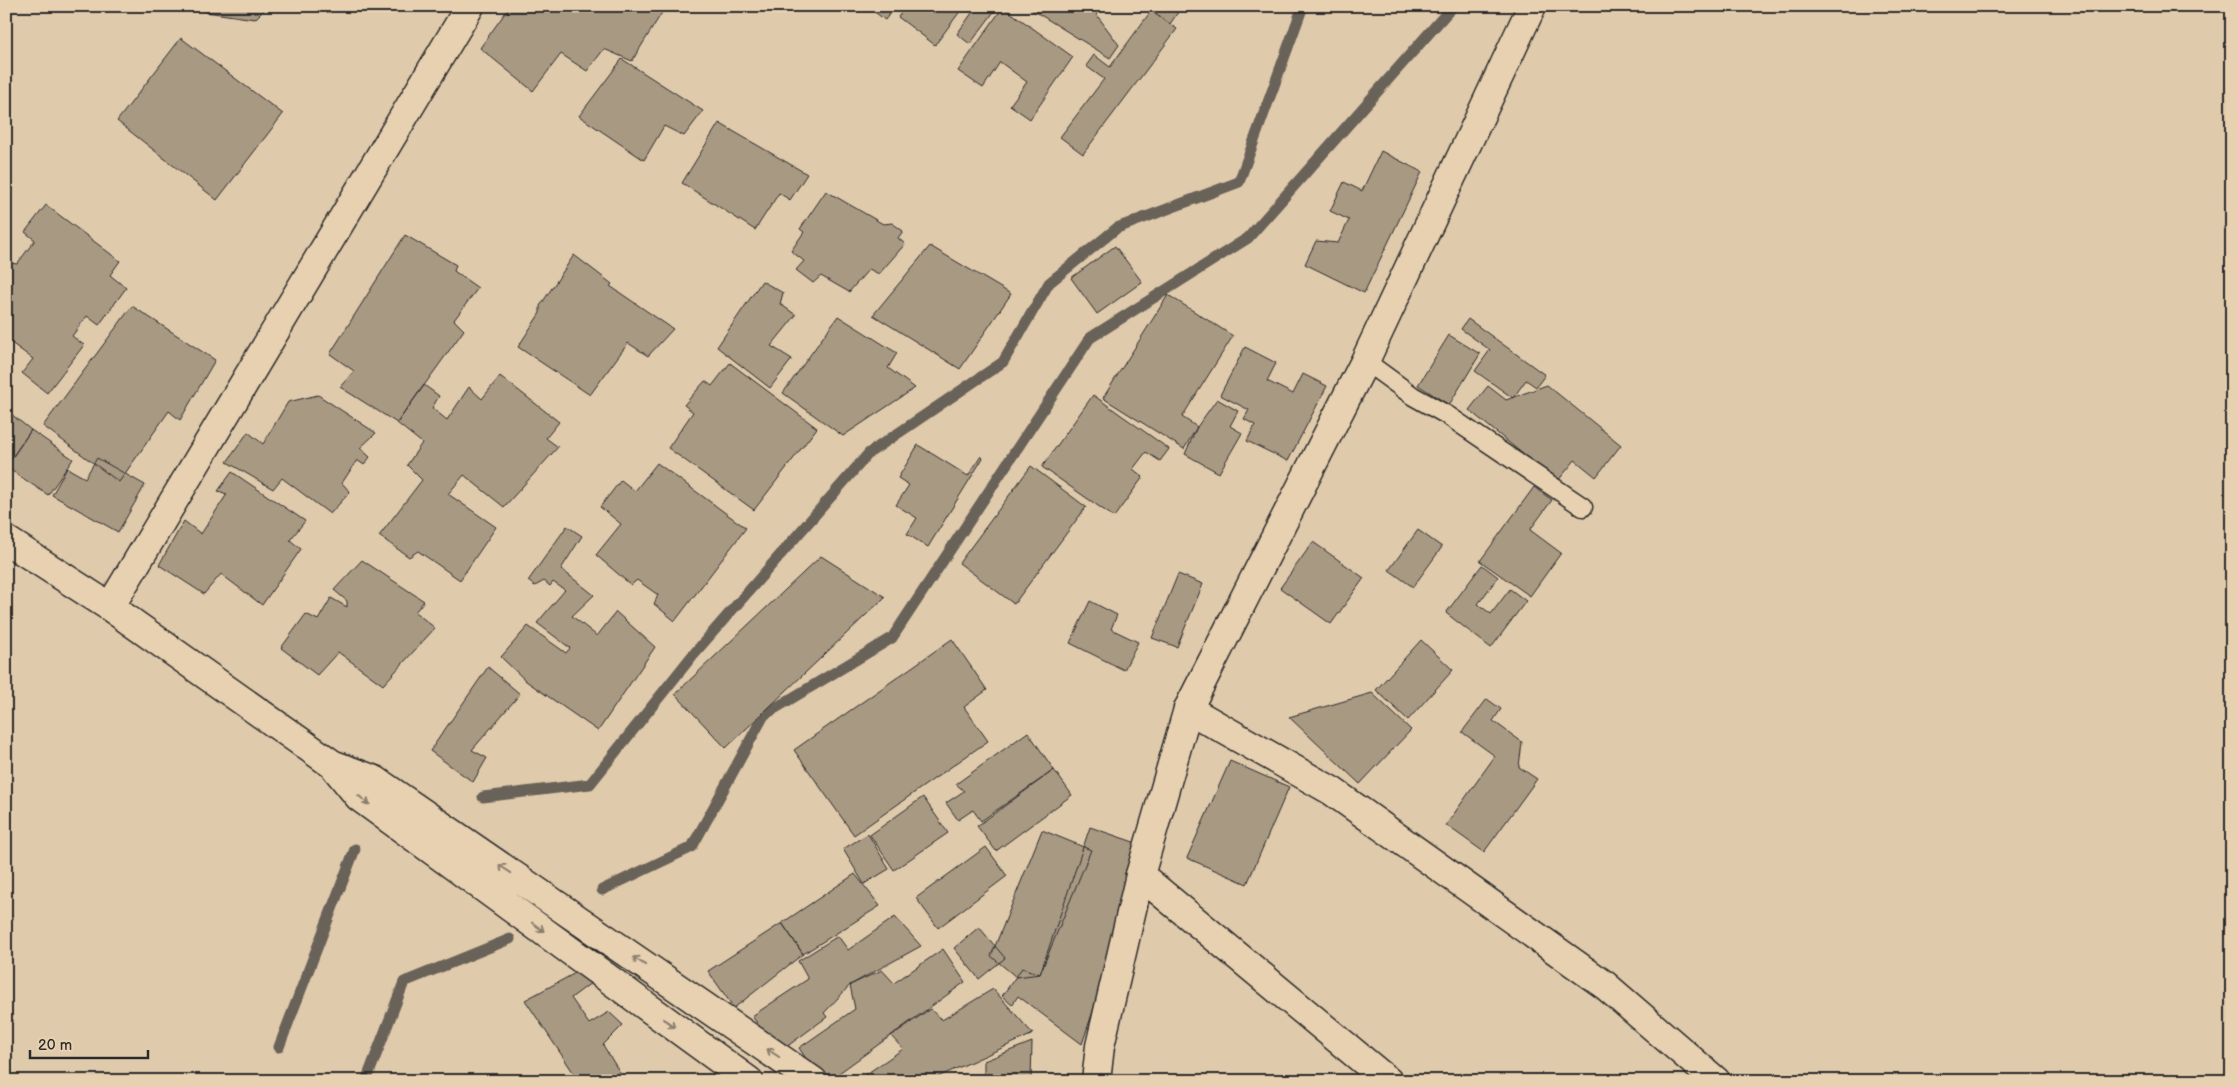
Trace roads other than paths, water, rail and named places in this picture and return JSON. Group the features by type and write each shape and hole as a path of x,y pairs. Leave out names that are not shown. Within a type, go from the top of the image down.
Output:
{"street":[{"path":"110,607 470,6"},
{"path":"1096,1081 1100,1046 1140,874 1188,709 1365,361 1532,6"},
{"path":"6,540 110,607 332,764 375,780 813,1081"},
{"path":"1188,709 1332,791 1606,986 1716,1081"},
{"path":"332,764 359,797 749,1081"},
{"path":"1140,874 1388,1081"}],"lane":[{"path":"1365,361 1413,396 1447,415 1583,507"}],"waterway":[{"path":"483,797 590,784 692,656 869,453 1003,362 1049,283 1117,228 1239,182 1303,6"},
{"path":"602,890 692,847 764,715 892,638 1090,338 1248,238 1453,6"},
{"path":"279,1047 355,849"},
{"path":"366,1081 404,982 510,939"}]}
